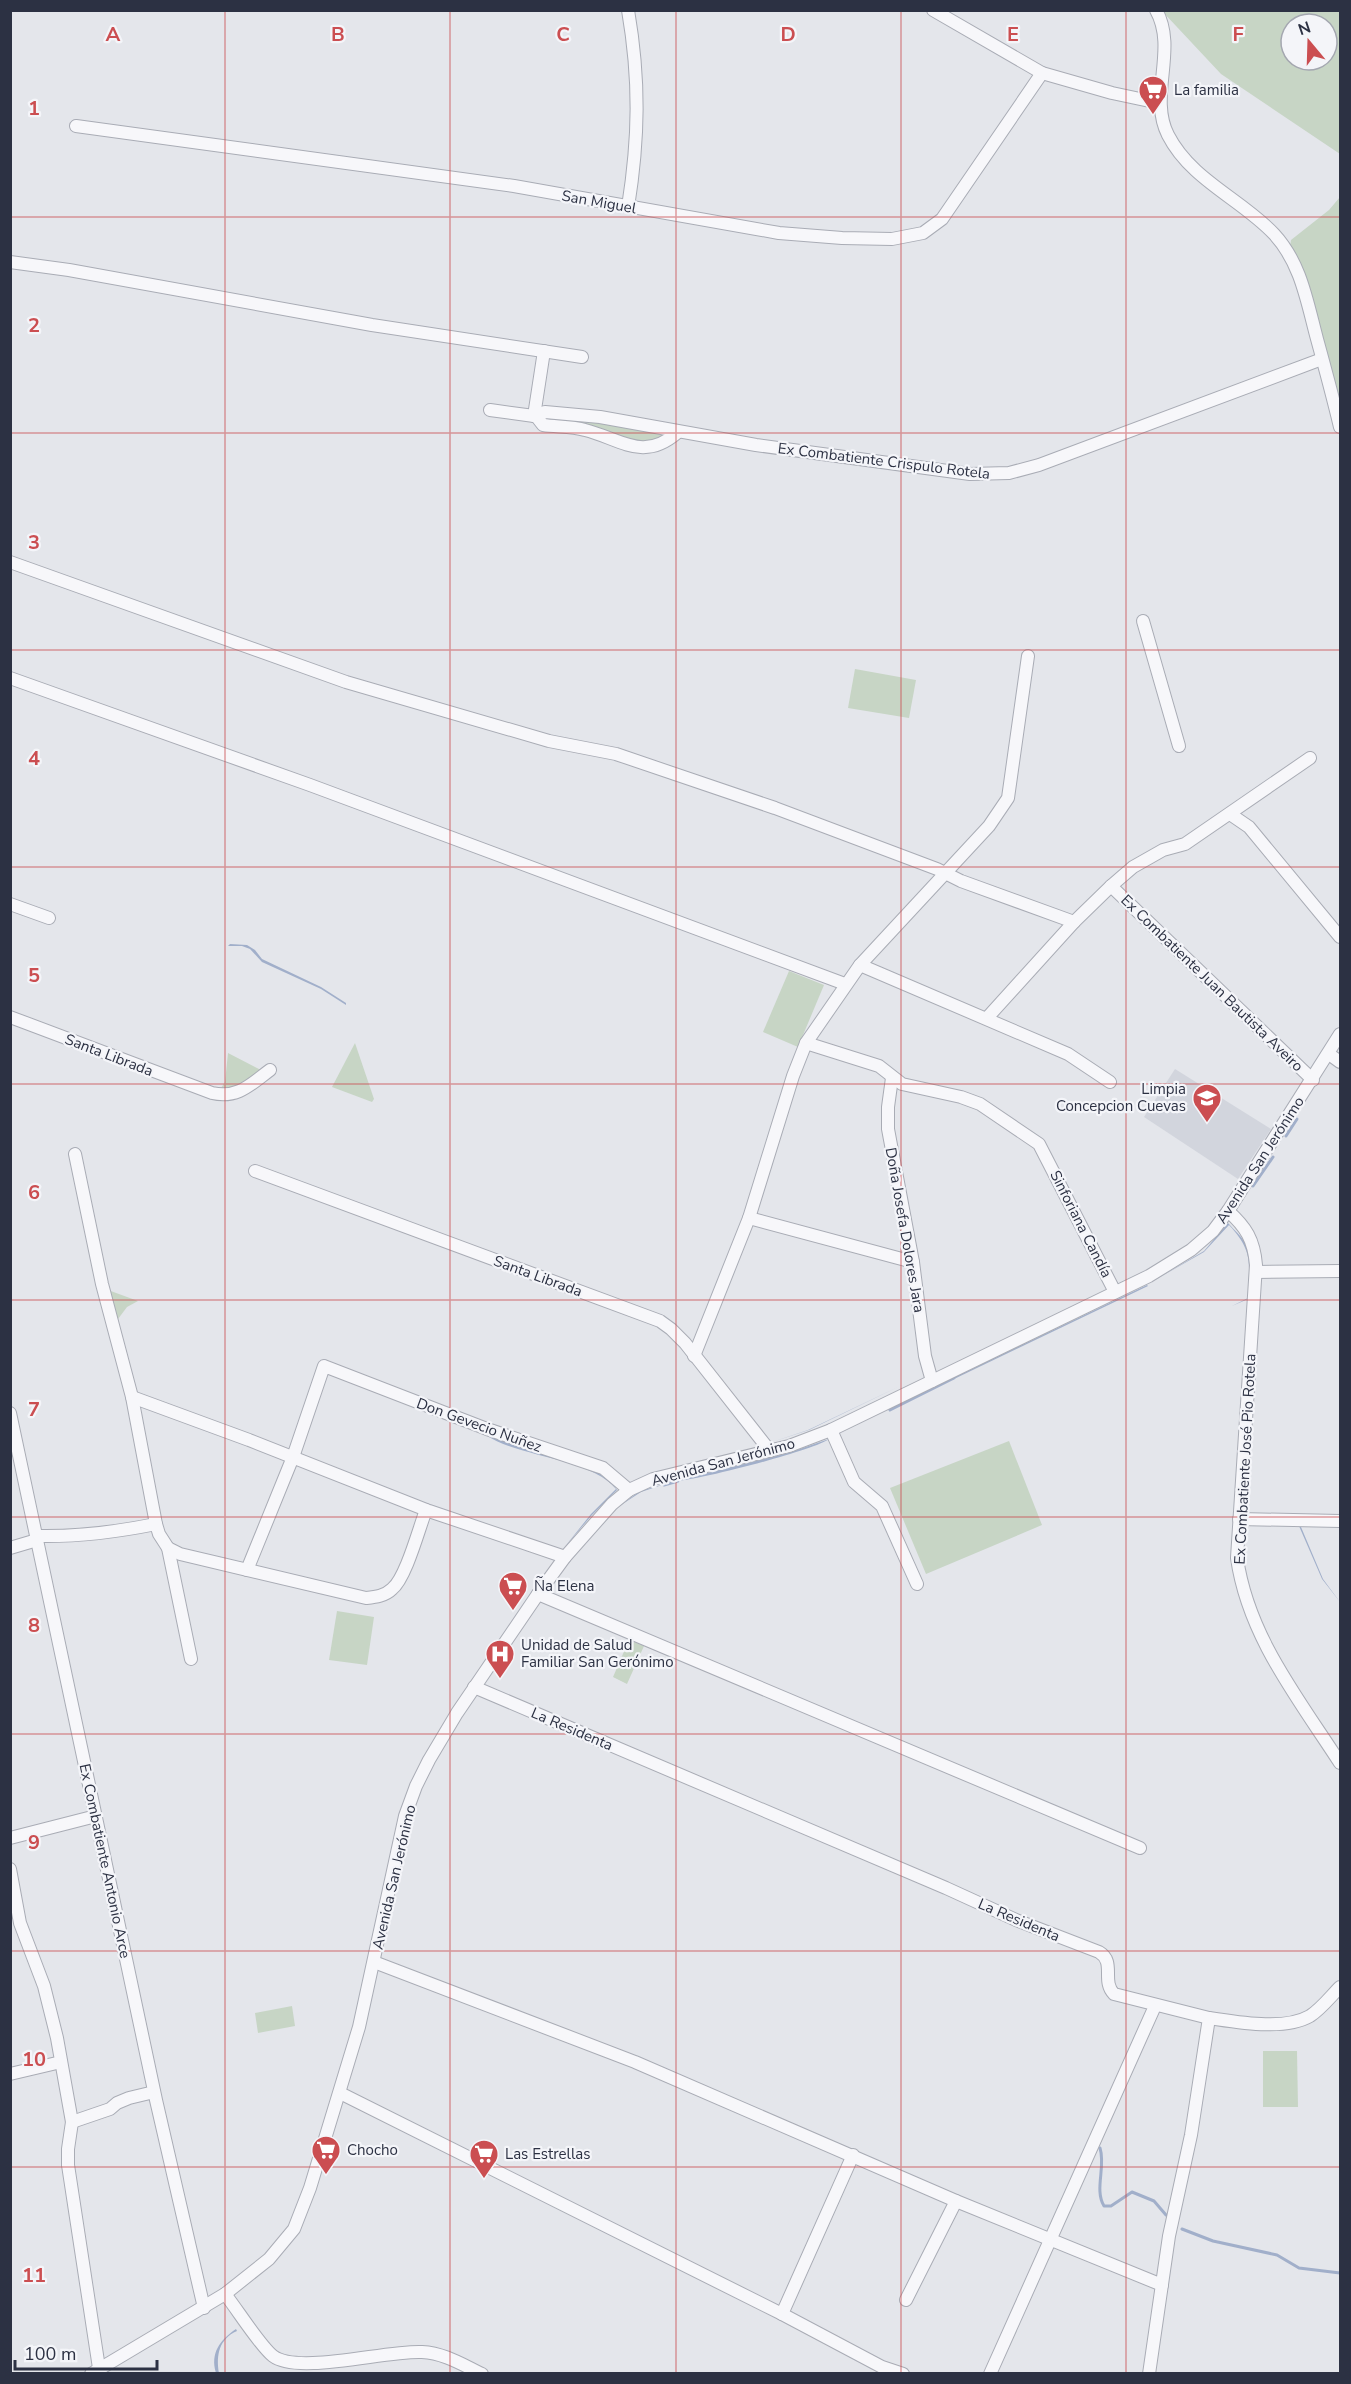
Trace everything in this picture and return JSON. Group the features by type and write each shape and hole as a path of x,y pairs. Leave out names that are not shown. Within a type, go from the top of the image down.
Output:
{"street":[{"path":"628,10 635,48 638,126 628,207"},
{"path":"933,10 1042,73 1112,93 1159,103"},
{"path":"1156,10 1162,26 1164,41 1159,103 1163,124 1183,158 1195,171 1264,224 1285,248 1300,276 1341,427"},
{"name":"San Miguel","path":"76,126 514,186 800,235 892,239 922,233 942,219 1042,73"},
{"path":"10,262 69,270 372,325 582,357"},
{"path":"535,416 544,351"},
{"name":"Ex Combatiente Crispulo Rotela","path":"490,410 535,416 545,412 600,417 672,429 677,433 898,465 970,474 1000,474 1039,465 1322,359"},
{"name":"Ex Combatiente Crispulo Rotela","path":"535,416 543,424 585,430 635,448 663,442 677,433"},
{"path":"10,562 346,682 549,741 616,754 775,807 1074,922"},
{"path":"1143,621 1179,746"},
{"path":"694,1356 749,1218 793,1076 806,1043 860,965 989,826 1008,798 1028,656"},
{"path":"10,678 300,781 845,984"},
{"path":"987,1018 1074,922 1133,867 1163,850 1185,844 1310,758"},
{"path":"1230,814 1249,827 1341,937"},
{"name":"Ex Combatiente Juan Bautista Aveiro","path":"1111,886 1312,1080"},
{"path":"10,904 49,918"},
{"path":"860,965 1068,1054 1110,1082"},
{"name":"Santa Librada","path":"10,1017 225,1096 242,1090 270,1070"},
{"name":"Avenida San Jerónimo","path":"95,2371 225,2294 269,2259 294,2229 310,2188 340,2093 374,1962 402,1827 416,1786 429,1760 474,1687 537,1594 605,1511 629,1490 653,1479 789,1446 831,1430 1149,1276 1191,1250 1206,1239 1228,1211 1341,1034"},
{"name":"Sinforiana Candía","path":"806,1043 879,1066 902,1084 961,1097 980,1104 1039,1144 1115,1292"},
{"path":"1329,1054 1341,1062"},
{"name":"Doña Josefa Dolores Jara","path":"892,1078 888,1129 913,1262 925,1356 932,1381"},
{"path":"75,1154 102,1284 132,1397 156,1524 168,1548 191,1659"},
{"name":"Santa Librada","path":"255,1171 660,1321 678,1336 770,1451"},
{"name":"Ex Combatiente José Pio Rotela","path":"1228,1211 1244,1225 1250,1235 1256,1256 1237,1558 1240,1575 1257,1630 1286,1680 1341,1762"},
{"path":"749,1218 913,1262"},
{"path":"1256,1272 1341,1271"},
{"name":"Don Gevecio Nuñez","path":"293,1457 324,1366 487,1429 603,1468 629,1490"},
{"path":"132,1397 426,1510 565,1557"},
{"name":"Ex Combatiente Antonio Arce","path":"10,1413 154,2092 204,2308"},
{"path":"831,1430 854,1482 882,1506 917,1584"},
{"path":"248,1570 293,1457"},
{"path":"168,1548 180,1554 366,1598 386,1594 400,1581 426,1510"},
{"path":"1239,1520 1341,1521"},
{"path":"10,1548 37,1538 117,1532 156,1524"},
{"path":"537,1594 1140,1848"},
{"name":"La Residenta","path":"474,1687 1016,1920 1099,1952 1108,1961 1108,1983 1114,1995 1209,2018 1243,2023 1296,2022 1311,2015 1341,1987"},
{"path":"10,1838 96,1816"},
{"path":"10,1869 21,1923 44,1986 62,2062 72,2122 68,2165 95,2371"},
{"path":"374,1962 635,2062 956,2201 1161,2285"},
{"path":"990,2373 1155,2006"},
{"path":"1149,2373 1169,2236 1191,2135 1209,2018"},
{"path":"10,2074 62,2062"},
{"path":"72,2122 102,2112 129,2098 154,2092"},
{"path":"340,2093 782,2314 882,2367 903,2373"},
{"path":"782,2314 853,2155"},
{"path":"906,2300 956,2201"},
{"path":"225,2294 272,2355 286,2362 301,2364 386,2353 421,2352 447,2357 482,2373"}],"shaded area":[{"name":"Limpia Concepcion Cuevas","path":"1175,1069 1271,1129 1238,1179 1144,1117"}],"green space":[{"path":"1162,11 1340,11 1340,154 1221,74"},
{"path":"1340,197 1340,410 1290,247 1291,240 1329,210"},
{"path":"547,415 671,433 644,444 546,422 543,417"},
{"path":"855,669 916,680 909,718 848,708"},
{"path":"789,971 824,985 798,1047 763,1032"},
{"path":"355,1043 374,1099 372,1102 332,1087"},
{"path":"228,1053 261,1070 243,1086 219,1091 225,1082"},
{"path":"108,1290 138,1301 127,1307 115,1323"},
{"path":"1009,1441 1042,1525 926,1574 890,1488"},
{"path":"337,1611 374,1617 367,1665 329,1660"},
{"path":"629,1640 644,1646 627,1684 613,1677"},
{"path":"292,2006 295,2026 258,2033 255,2013"},
{"path":"1263,2051 1297,2051 1298,2107 1263,2107"}],"water":[{"path":"230,944 247,945 255,950 262,959 321,987 346,1005 321,989 262,962 250,949 242,946 228,946"},
{"path":"1228,1223 1242,1239 1248,1251 1250,1271 1248,1299 1232,1306 1248,1298 1249,1267 1243,1243 1229,1225 1204,1252 1155,1280 1204,1251"},
{"path":"1147,1285 1148,1286 951,1379"},
{"path":"900,1386 809,1430 772,1442 808,1430"},
{"path":"486,1435 570,1463 516,1448"},
{"path":"829,1439 802,1450 755,1464 675,1481 788,1453"},
{"path":"575,1465 598,1473 611,1482 617,1490 563,1549 591,1514 616,1489 605,1479"},
{"path":"668,1483 641,1492 618,1507 640,1491"},
{"path":"1245,1525 1340,1526 1301,1527 1323,1579 1340,1602 1322,1579 1299,1526"},
{"path":"236,2329 237,2331 226,2338 220,2348 219,2373 216,2373 215,2353 221,2342"}],"waterway":[{"path":"1286,1136 1297,1119"},
{"path":"1253,1186 1273,1157"},
{"path":"890,1410 954,1378"},
{"path":"664,1485 678,1481"},
{"path":"1100,2148 1102,2163 1100,2192 1104,2206 1111,2206 1132,2192 1154,2201 1166,2215"},
{"path":"1182,2229 1213,2241 1277,2255 1299,2268 1340,2273"}],"place":[{"name":"La familia","path":"1153,116"},
{"name":"Limpia Concepcion Cuevas","path":"1207,1124"},
{"name":"Ña Elena","path":"513,1612"},
{"name":"Unidad de Salud Familiar San Gerónimo","path":"500,1680"},
{"name":"Chocho","path":"326,2176"},
{"name":"Las Estrellas","path":"484,2180"}]}
